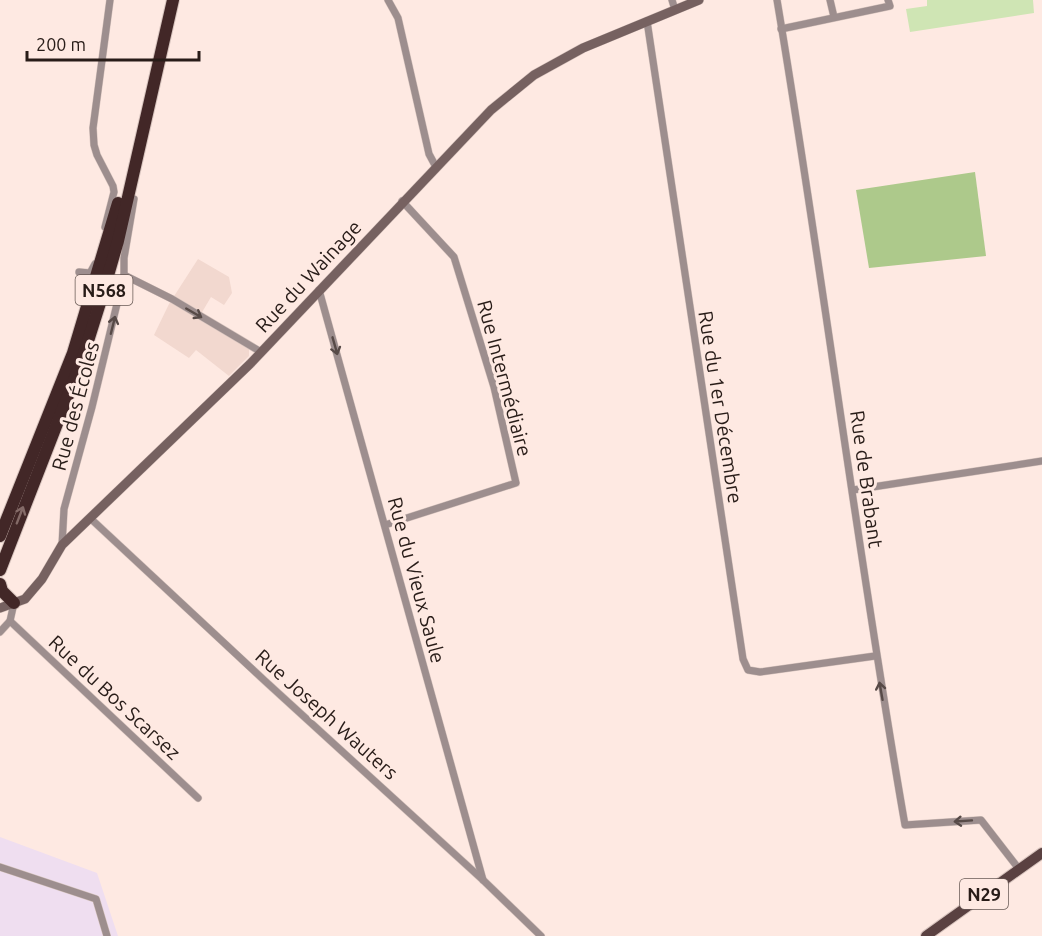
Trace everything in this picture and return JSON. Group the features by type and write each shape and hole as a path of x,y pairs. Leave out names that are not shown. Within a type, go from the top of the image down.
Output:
{"highway":[{"name":"N568","path":"0,536 73,354 90,300 117,207 165,0"},
{"name":"N568","path":"0,570 83,357 100,303 118,241 173,0"},
{"path":"0,584 2,591 14,603"}],"main road":[{"name":"N29","path":"926,936 1042,853"}],"street":[{"path":"79,272 90,273 93,269 114,192 112,180 97,155 93,128 110,0"},
{"path":"388,0 398,18 429,154 436,167"},
{"path":"672,0 675,10"},
{"name":"Rue du Wainage","path":"0,608 25,599 42,579 62,545 261,352 402,201 491,110 534,75 583,48 699,0"},
{"name":"Rue de Brabant","path":"777,0 853,490 875,656 904,825 981,820 1019,869"},
{"path":"830,0 834,18"},
{"path":"781,28 890,6 888,0"},
{"name":"Rue du 1er Décembre","path":"646,21 743,660 748,670 760,672 875,656"},
{"name":"Rue des Écoles","path":"62,545 64,509 124,275 124,258 134,199"},
{"name":"Rue Intermédiaire","path":"385,525 516,483 494,387 454,257 402,201"},
{"path":"124,275 261,352"},
{"name":"Rue du Vieux Saule","path":"319,290 483,880"},
{"path":"853,490 1042,460"},
{"name":"Rue Joseph Wauters","path":"90,518 541,936"},
{"path":"0,632 10,621 14,603"},
{"name":"Rue du Bos Scarsez","path":"10,621 198,798"},
{"path":"0,867 96,899 107,936"}],"shaded area":[{"path":"198,259 229,277 232,293 224,305 211,297 198,319 249,347 249,356 229,376 196,350 189,358 154,335 169,304"},
{"path":"0,837 97,873 118,936 0,936"}],"green space":[{"path":"927,0 1033,0 1034,13 910,32 906,9 927,6"},
{"path":"975,172 986,256 869,268 856,190"}]}
